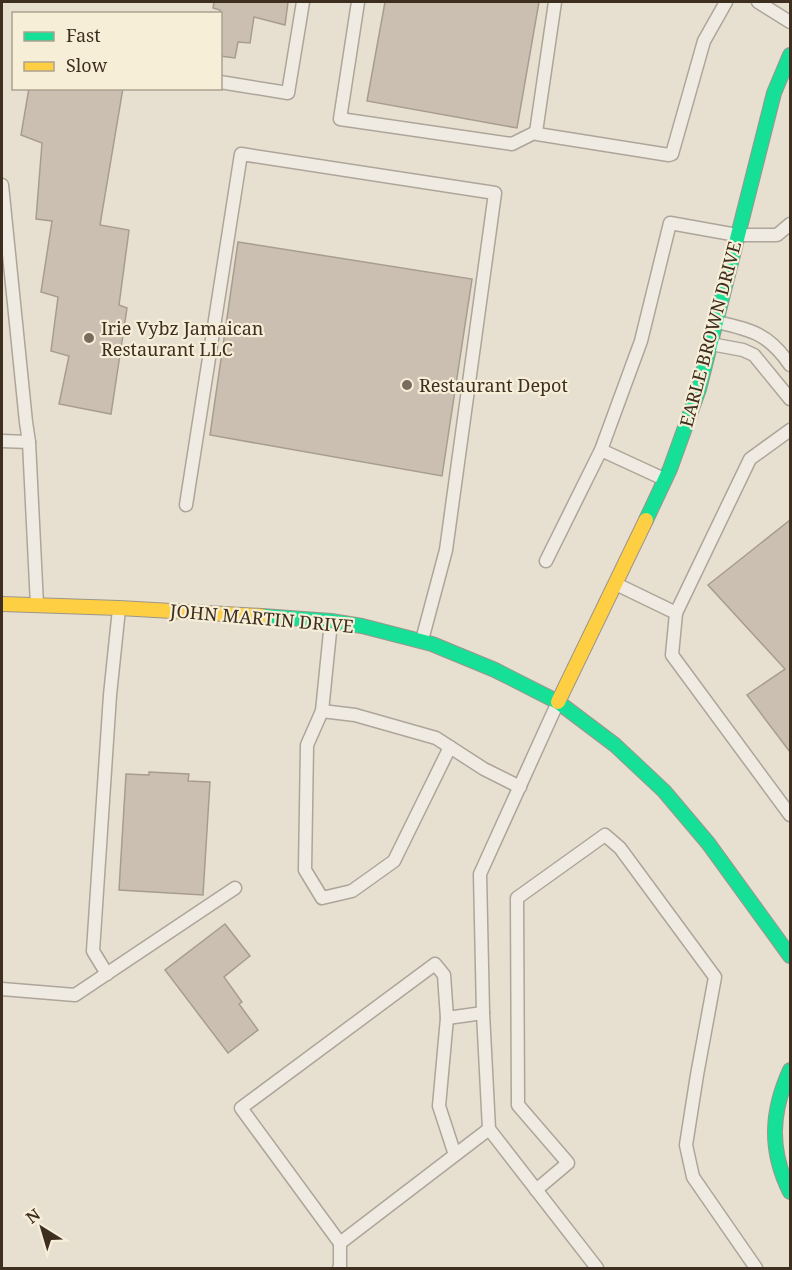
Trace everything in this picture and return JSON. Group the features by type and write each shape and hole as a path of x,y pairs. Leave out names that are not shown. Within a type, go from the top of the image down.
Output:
{"main road":[{"name":"EARLE BROWN DRIVE","path":"558,702 665,480 699,389 774,93 790,55"},
{"name":"JOHN MARTIN DRIVE","path":"2,604 119,608 331,621 362,626 432,644 495,670 558,702 615,745 664,791 708,843 790,956"},
{"path":"790,1070 775,1119 780,1161 790,1192"}],"lane":[{"path":"222,82 288,93 303,2"},
{"path":"358,2 340,119 512,144 536,132"},
{"path":"536,132 555,2"},
{"path":"536,132 537,134 671,155 704,41 726,2"},
{"path":"758,2 790,22"},
{"path":"186,505 241,154 495,193 446,550 422,642"},
{"path":"2,185 29,442 37,606"},
{"path":"546,561 601,450 641,341 670,223 737,235 777,236 790,224"},
{"path":"715,322 742,327 758,333 771,342 790,365"},
{"path":"710,344 743,350 754,355 790,399"},
{"path":"790,430 750,459 676,613 672,655 790,815"},
{"path":"2,441 29,442"},
{"path":"601,450 665,480"},
{"path":"615,584 676,613"},
{"path":"107,974 93,951 110,695 119,608"},
{"path":"331,621 322,711 307,745 305,870 322,898 352,891 394,861 450,747"},
{"path":"558,702 480,874 483,1013 489,1129 597,1269"},
{"path":"322,711 355,715 436,738 484,769 520,787"},
{"path":"536,1190 568,1163 518,1105 517,898 605,835 620,848 715,977 686,1145 693,1177 756,1269"},
{"path":"2,989 75,995 235,888"},
{"path":"339,1269 340,1243 241,1108 435,964 444,975 447,1018 439,1106 455,1155"},
{"path":"447,1018 483,1013"},
{"path":"340,1243 489,1129"}],"building":[{"path":"214,2 288,2 285,25 254,17 250,43 238,42 235,58 222,56 222,12 213,8"},
{"path":"385,2 539,2 517,128 367,101"},
{"path":"29,90 123,90 100,225 129,230 119,305 127,308 111,414 59,404 69,356 51,351 58,297 41,292 52,221 36,219 42,143 21,135"},
{"path":"238,242 472,279 442,476 210,435"},
{"path":"790,520 790,752 747,695 785,669 708,585"},
{"path":"149,772 189,774 188,781 210,782 203,895 119,890 126,774 149,775"},
{"path":"225,924 250,956 224,977 242,1002 239,1004 258,1030 228,1053 165,970"}],"traffic: fast":[{"path":"646,520 670,469 699,389 774,93 790,55"},
{"path":"262,616 331,621 362,626 432,644 495,670 558,702 615,745 664,791 708,843 790,956"},
{"path":"790,1070 779,1101 775,1131 778,1161 790,1192"}],"traffic: slow":[{"path":"558,702 646,520"},
{"path":"2,604 262,616"}],"place":[{"name":"Irie Vybz Jamaican Restaurant LLC","path":"89,338"},
{"name":"Restaurant Depot","path":"407,385"}]}
